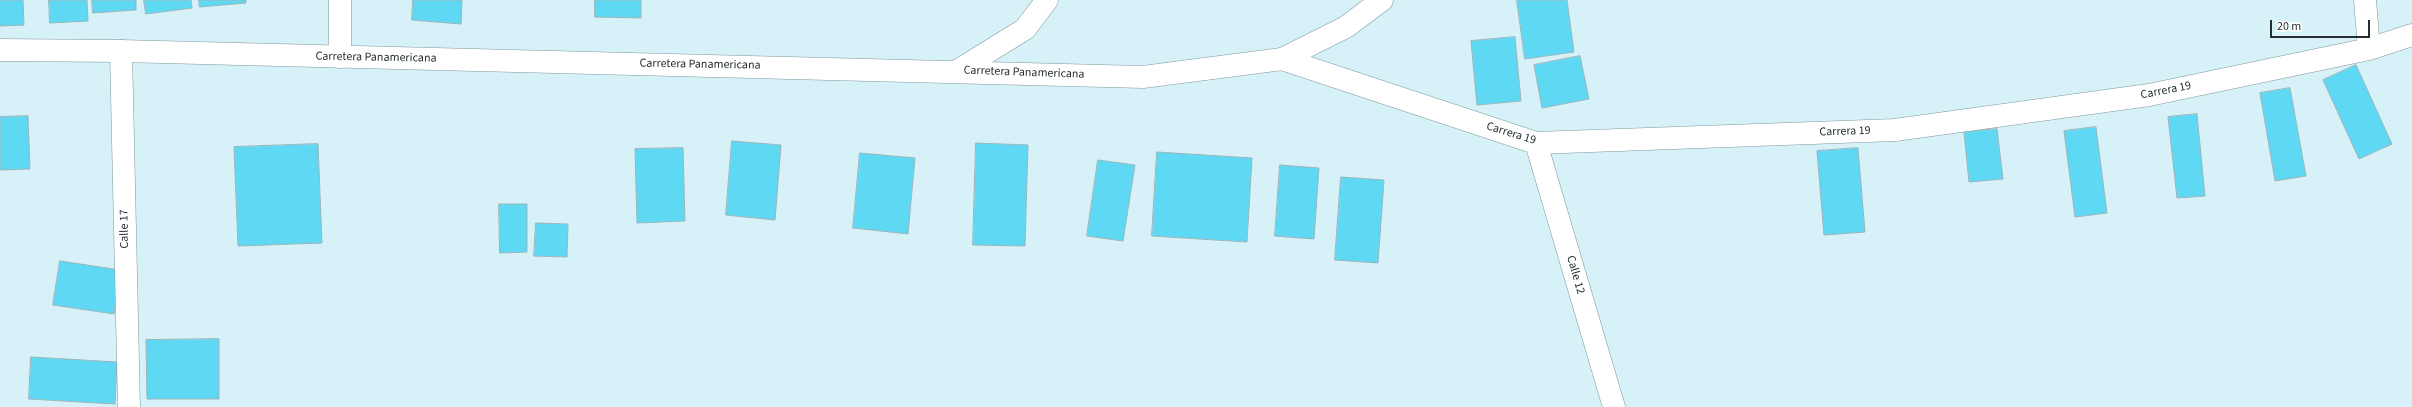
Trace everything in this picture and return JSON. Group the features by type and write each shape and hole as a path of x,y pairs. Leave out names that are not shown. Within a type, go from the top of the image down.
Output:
{"main road":[{"path":"340,0 340,57"},
{"path":"957,71 1025,29 1047,0"},
{"name":"Carretera Panamericana","path":"0,50 122,51 957,71 1143,77 1282,59 1346,27 1382,0"},
{"path":"2365,0 2369,50"},
{"name":"Carrera 19","path":"1282,59 1536,143 1895,130 2149,95 2369,50 2412,35"},
{"name":"Calle 17","path":"122,51 129,407"},
{"name":"Calle 12","path":"1536,143 1614,407"}],"building":[{"path":"0,0 23,0 24,25 0,26"},
{"path":"49,0 87,0 88,21 50,23"},
{"path":"92,0 136,0 136,10 93,13"},
{"path":"144,0 191,0 192,8 146,14"},
{"path":"199,0 246,0 246,3 200,7"},
{"path":"413,0 462,0 461,24 412,20"},
{"path":"595,0 641,0 641,18 595,17"},
{"path":"1517,0 1567,0 1574,52 1525,59"},
{"path":"1515,37 1521,101 1477,105 1471,41"},
{"path":"1580,56 1589,99 1542,108 1534,65"},
{"path":"2356,65 2392,144 2359,159 2323,80"},
{"path":"2290,88 2306,176 2275,181 2260,93"},
{"path":"2197,114 2205,196 2177,198 2168,117"},
{"path":"28,116 30,169 0,170 0,117"},
{"path":"2096,127 2107,213 2075,217 2064,131"},
{"path":"1997,129 2003,179 1969,182 1964,132"},
{"path":"732,141 781,145 775,220 726,215"},
{"path":"976,143 1028,145 1025,246 973,245"},
{"path":"318,144 322,243 238,246 234,147"},
{"path":"683,148 685,221 637,223 635,149"},
{"path":"1858,148 1865,232 1824,235 1817,151"},
{"path":"1157,152 1252,158 1247,242 1152,236"},
{"path":"860,153 915,158 908,234 853,228"},
{"path":"1098,160 1135,165 1123,241 1087,236"},
{"path":"1280,165 1319,168 1314,239 1275,236"},
{"path":"1341,177 1384,180 1378,263 1335,260"},
{"path":"499,204 527,204 527,252 500,253"},
{"path":"536,223 568,224 567,257 534,256"},
{"path":"60,261 120,270 114,314 53,305"},
{"path":"219,339 219,399 147,399 146,340"},
{"path":"31,357 117,362 115,404 29,399"}]}
